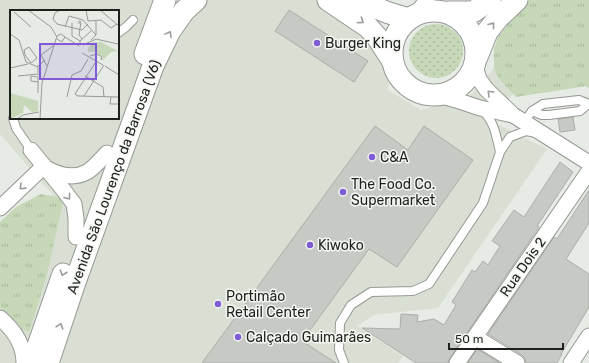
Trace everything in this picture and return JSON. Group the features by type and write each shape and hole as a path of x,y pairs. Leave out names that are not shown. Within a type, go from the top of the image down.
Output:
{"main road":[{"name":"Avenida São Lourenço da Barrosa (V6)","path":"32,363 76,237 165,0"},
{"name":"Avenida São Lourenço da Barrosa (V6)","path":"48,363 74,285 153,66 170,31 184,11 196,0"},
{"path":"328,0 368,27 377,37 392,60 400,77 408,86 418,92 430,95 439,95 451,92 461,86 470,77 487,32 498,18 517,0"},
{"path":"358,0 389,13 430,9 473,12 490,0"},
{"path":"392,60 392,48 395,37 401,27 430,9 461,19 470,30 476,43 476,62"}],"street":[{"path":"476,62 479,79 486,89 523,116 542,134 589,163"},
{"path":"439,95 480,108 523,116"},
{"path":"32,150 74,204 76,237"},
{"path":"44,166 66,176 78,176 88,172 107,153"},
{"path":"0,208 44,166"},
{"name":"Rua Dois 2","path":"457,363 589,171"},
{"path":"0,318 9,325 20,342 24,356 24,363"},
{"path":"571,363 589,336"},
{"path":"475,337 517,363"}],"lane":[{"path":"119,32 133,20"},
{"path":"570,100 578,100 588,104 580,111 550,115 542,114 523,116 543,104 570,100"},
{"path":"480,108 489,116 496,132 500,152"},
{"path":"13,119 16,128 32,150"},
{"path":"344,363 339,350 340,323 351,305 371,292 413,291 429,284 483,203 500,152 510,137 526,131 542,134"}],"shaded area":[{"path":"0,0 328,0 377,37 389,79 388,90 421,110 450,102 463,104 495,67 498,37 530,0 589,0 589,88 585,86 546,93 516,91 489,120 547,149 438,308 374,315 357,326 403,356 398,363 0,363 0,278 61,210 51,193 0,134"}],"green space":[{"path":"530,0 589,0 589,88 585,86 516,97 499,79 494,68 494,49 498,37"},
{"path":"431,24 441,24 451,28 459,36 463,46 463,56 459,66 451,74 441,78 431,78 421,74 413,66 409,56 409,46 413,36 421,28"},
{"path":"41,194 64,198 46,278 29,332 18,328 0,307 0,222 16,207"}],"building":[{"path":"289,10 368,61 354,82 275,31"},
{"path":"573,117 575,130 560,132 558,119"},
{"path":"375,126 408,150 424,126 473,160 397,267 369,249 302,341 336,363 202,363"},
{"path":"560,162 573,172 537,226 539,227 448,363 416,363 362,328 400,329 401,314 418,315 417,322 434,319 444,325 456,305 452,302 472,270 475,272 483,261 488,265 500,246 492,241 514,210 524,217"},
{"path":"589,190 589,223 566,259 589,274 589,307 557,363 526,363 525,358 522,355 488,334 554,237 557,239"},
{"path":"477,349 500,363 468,363"}],"place":[{"name":"Burger King","path":"317,43"},
{"name":"C&A","path":"372,157"},
{"name":"The Food Co. Supermarket","path":"343,192"},
{"name":"Kiwoko","path":"310,245"},
{"name":"Portimão Retail Center","path":"218,304"},
{"name":"Calçado Guimarães","path":"238,337"}]}
